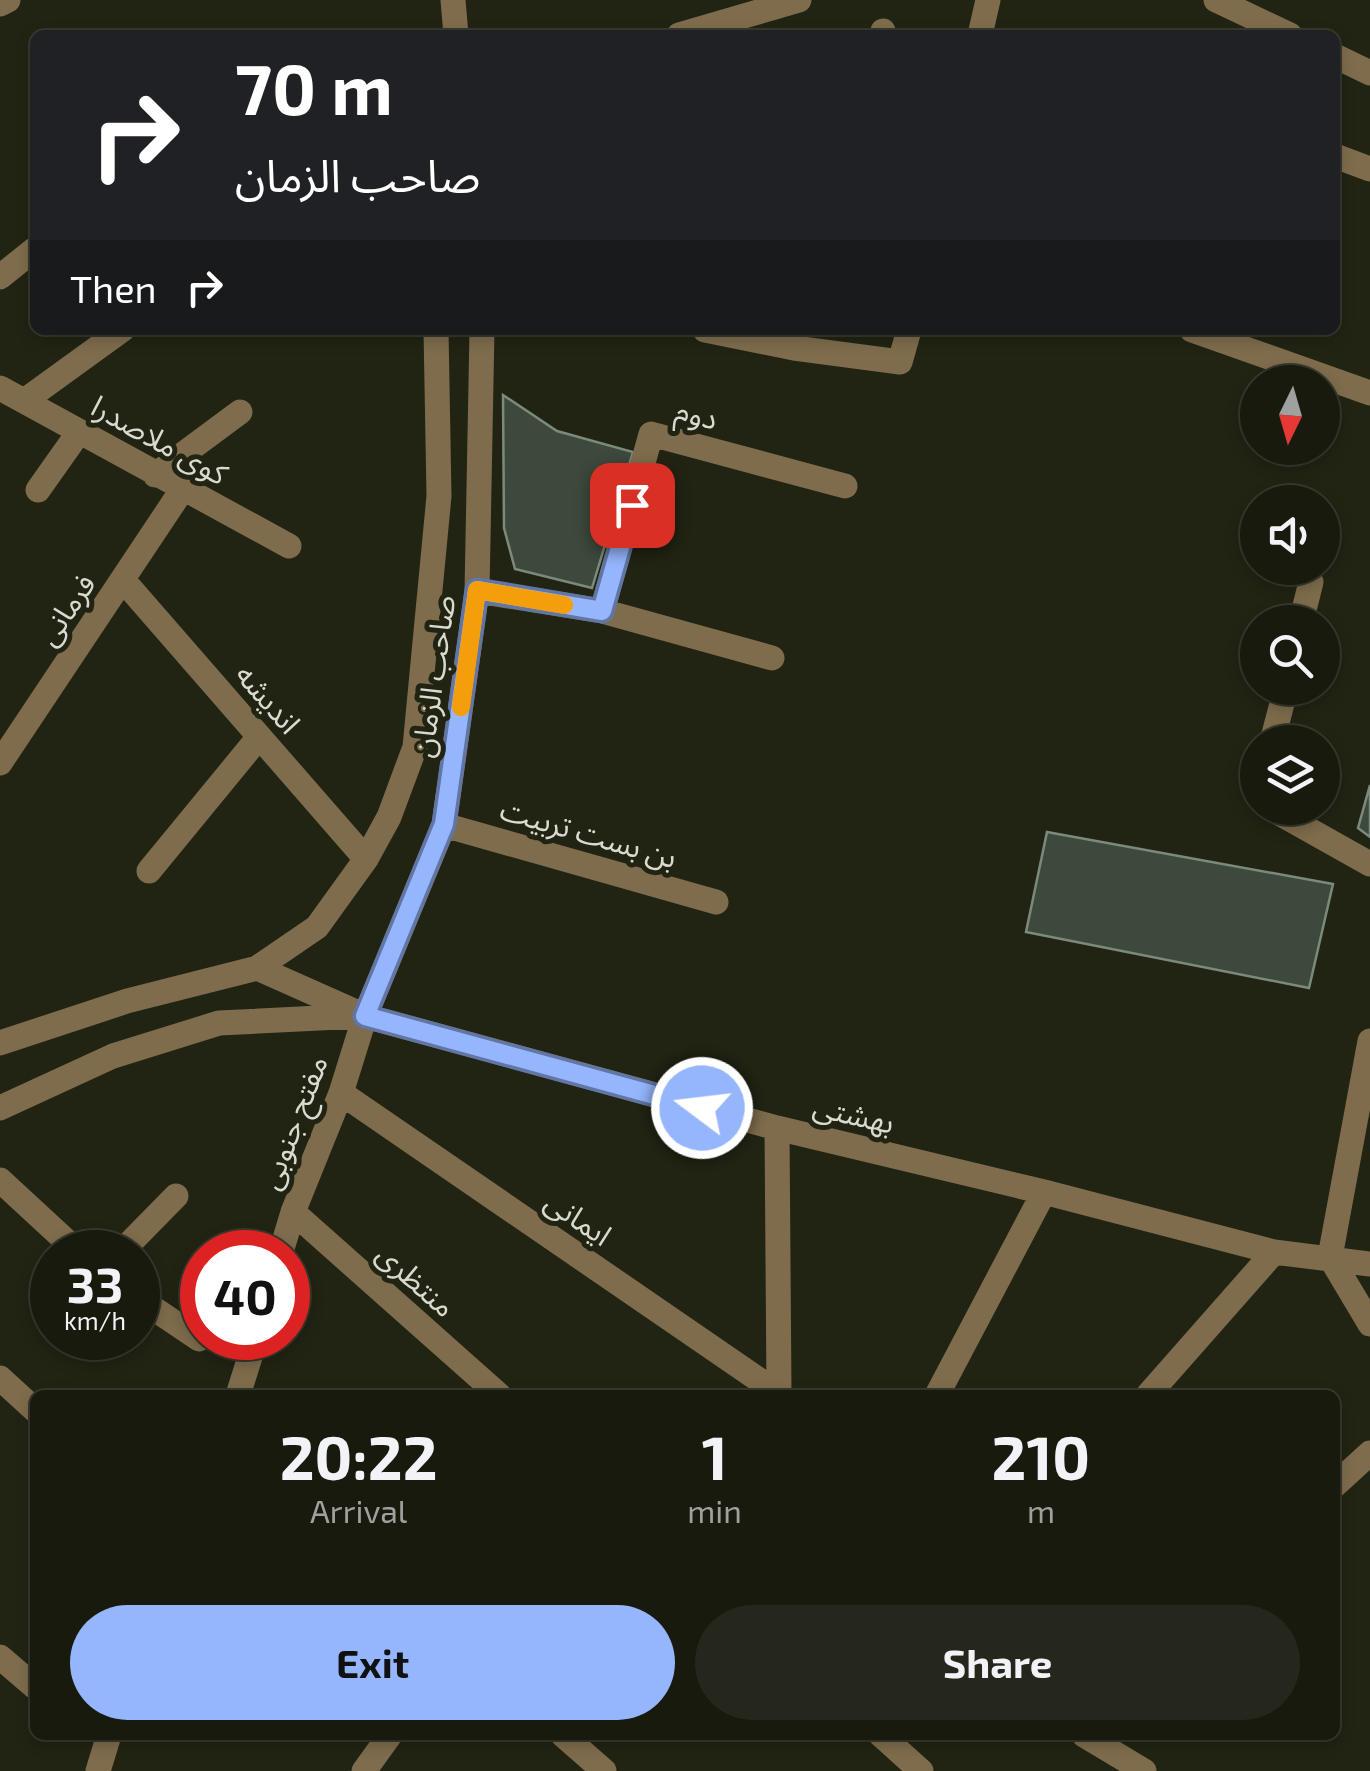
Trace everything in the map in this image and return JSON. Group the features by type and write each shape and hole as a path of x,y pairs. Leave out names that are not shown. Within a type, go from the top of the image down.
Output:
{"street":[{"path":"0,4 8,0"},
{"path":"454,0 456,30"},
{"path":"697,30 799,0"},
{"path":"981,30 988,0"},
{"path":"1216,0 1279,30"},
{"path":"1340,58 1370,73"},
{"path":"1340,158 1370,169"},
{"path":"0,276 30,253"},
{"path":"24,401 115,335"},
{"name":"صاحب الزمان","path":"258,968 317,927 366,859 389,817 415,747 439,496 436,335"},
{"name":"صاحب الزمان","path":"365,1016 444,824 477,590 482,335"},
{"path":"756,335 796,339 900,362 908,335"},
{"path":"1206,335 1370,393"},
{"name":"کوی ملاصدرا","path":"0,388 288,546"},
{"path":"156,475 240,412"},
{"path":"38,490 79,432"},
{"name":"دوم","path":"602,611 651,434 845,486"},
{"name":"فرمانی","path":"0,763 182,490"},
{"name":"اندیشه","path":"123,580 366,859"},
{"path":"477,590 602,611 772,658"},
{"path":"149,871 259,737"},
{"name":"بن بست تربیت","path":"444,824 716,902"},
{"path":"1300,825 1370,864"},
{"path":"0,1042 127,1001 258,968 365,1016"},
{"path":"0,1099 0,1109 114,1056 219,1024 365,1016"},
{"name":"مفتح جنوبی","path":"288,1230 341,1093 365,1016"},
{"name":"بهشتی","path":"365,1016 777,1128 1274,1252 1370,1264"},
{"path":"1370,1040 1330,1257 1370,1324"},
{"name":"ایمانی","path":"341,1093 774,1390"},
{"path":"777,1128 780,1390"},
{"path":"0,1180 54,1230"},
{"path":"941,1390 1044,1192"},
{"path":"143,1230 176,1196"},
{"name":"منتظری","path":"293,1212 493,1390"},
{"path":"1152,1390 1274,1252"},
{"path":"240,1390 249,1360"},
{"path":"0,1378 30,1405"},
{"path":"1340,1481 1370,1454"},
{"path":"0,1657 30,1683"},
{"path":"364,1771 386,1740"},
{"path":"570,1740 604,1771"},
{"path":"887,1740 921,1771"},
{"path":"1092,1740 1144,1771"}],"building":[{"path":"503,395 557,431 633,452 592,588 515,569 504,528"},
{"path":"1370,785 1370,837 1358,828"},
{"path":"1047,832 1333,884 1309,988 1026,932"}],"slow traffic":[{"path":"461,707 477,590 564,605"}],"route":[{"path":"632,505 602,611 477,590 444,824 365,1016 702,1108"}]}
